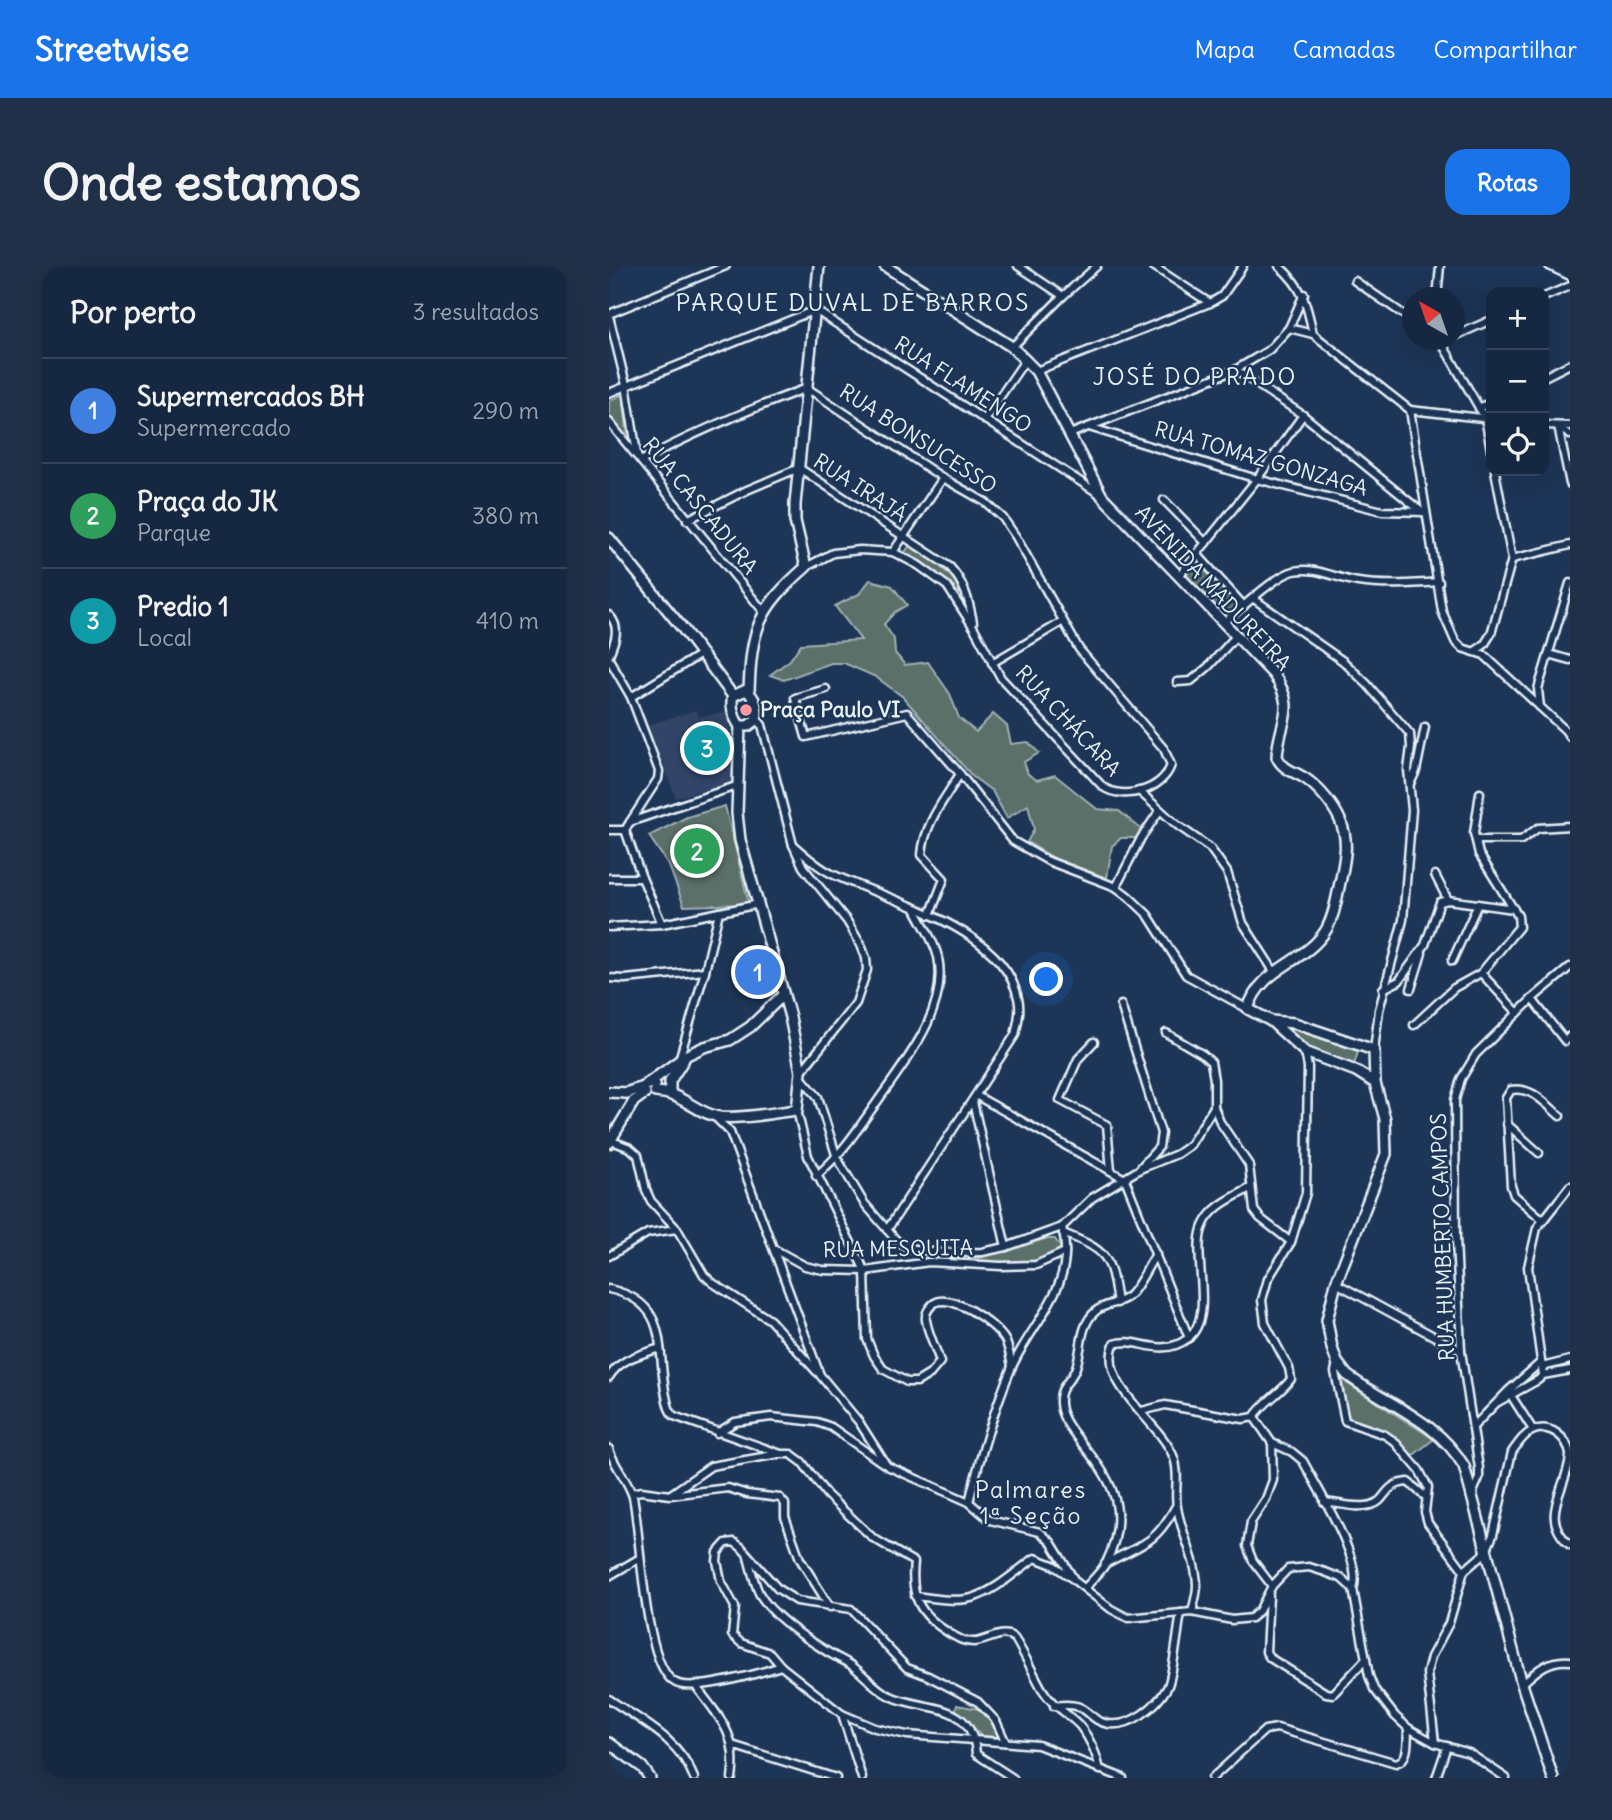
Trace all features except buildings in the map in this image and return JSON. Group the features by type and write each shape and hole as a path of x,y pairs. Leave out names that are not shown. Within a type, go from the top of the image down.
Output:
{"street":[{"path":"726,266 609,315 639,458 807,387"},
{"path":"806,567 795,522 819,266"},
{"name":"AVENIDA MADUREIRA","path":"885,266 1013,347 1026,359 1037,371 1102,496 1237,635 1284,689 1287,703 1277,747 1280,765 1307,779 1340,818 1345,834 1346,854 1331,917 1325,930 1315,942 1256,989 1248,1009"},
{"path":"1018,266 1063,296"},
{"path":"1013,347 1097,266"},
{"path":"1153,266 1210,303"},
{"path":"1037,371 1210,303 1222,296 1243,266"},
{"path":"1279,266 1304,294 1313,334"},
{"path":"1438,287 1440,266"},
{"path":"1549,266 1570,276"},
{"path":"1355,281 1402,314"},
{"path":"1549,296 1570,286"},
{"path":"1070,434 1235,370 1269,350 1289,328 1304,294"},
{"path":"609,393 815,310"},
{"name":"RUA FLAMENGO","path":"815,310 1102,496"},
{"path":"1465,331 1486,322"},
{"path":"1289,328 1313,334 1410,410 1486,419"},
{"path":"1448,350 1486,417"},
{"path":"984,420 1026,359"},
{"path":"1549,374 1570,364"},
{"path":"1235,370 1303,415 1424,512"},
{"name":"RUA BONSUCESSO","path":"807,387 943,478 985,502 1003,518 1062,622 1091,666 1160,743 1169,760 1171,767 1165,776 1139,791"},
{"path":"1479,408 1486,404"},
{"path":"1410,410 1424,512 1439,582 1442,611 1455,641 1462,648 1484,655 1570,737"},
{"path":"1180,575 1257,479 1303,415"},
{"name":"RUA CASCADURA","path":"609,422 764,612"},
{"path":"1549,425 1570,426"},
{"path":"1558,426 1570,435"},
{"path":"1558,426 1570,484"},
{"name":"RUA TOMAZ GONZAGA","path":"1089,427 1257,479 1382,511 1424,512"},
{"name":"RUA IRAJÁ","path":"687,520 799,468 950,567 960,578 967,593 974,628"},
{"path":"1475,651 1484,645 1491,635 1513,559 1496,476"},
{"path":"893,552 943,478"},
{"path":"1164,500 1206,543"},
{"path":"609,537 733,696"},
{"path":"1513,559 1570,545"},
{"path":"801,1074 856,1003 867,970 861,945 847,921 803,867 793,845 762,725 757,719 754,700 749,692 752,648 764,612 776,595 806,567 833,553 860,550 893,552 918,565 947,586 974,628"},
{"path":"1197,554 1244,606"},
{"path":"1224,622 1293,571 1310,570 1356,582 1392,585 1439,582"},
{"path":"1540,707 1538,689 1570,583"},
{"path":"1254,599 1343,661 1367,684 1410,734 1409,864 1403,920 1383,989 1374,1050 1375,1083 1385,1119 1386,1154 1336,1283 1327,1320 1337,1362 1347,1374 1436,1430 1464,1466 1522,1684 1553,1778"},
{"path":"609,615 614,621 617,637 609,657 631,697 659,771 658,779 625,830"},
{"path":"992,663 1062,622"},
{"name":"RUA CHÁCARA","path":"974,628 1001,678 1103,787 1122,795 1139,791 1210,848 1227,872 1243,923 1275,973"},
{"path":"1177,682 1191,681 1208,667 1237,635"},
{"path":"631,697 701,654"},
{"path":"1549,654 1570,660"},
{"path":"826,689 795,698 806,737 907,713 1020,846 1116,887 1149,915 1182,971 1271,1021 1305,1052 1356,1071 1375,1083"},
{"path":"749,692 742,690 733,696 731,703 740,726 737,813 740,840 790,1017 801,1074 797,1110 804,1145 816,1176 865,1271 867,1339 883,1369 896,1378 917,1382 930,1374 940,1362 925,1318 928,1309 935,1302 945,1300 959,1304 994,1326 1005,1340 1012,1366"},
{"path":"740,726 750,725 757,719"},
{"path":"1411,783 1425,727"},
{"path":"930,915 944,879 922,855 923,840 927,828 960,774"},
{"path":"630,822 739,785"},
{"path":"1414,1025 1454,988 1481,972 1519,927 1518,916 1479,854 1474,833 1480,793"},
{"path":"1116,887 1141,838 1160,810"},
{"path":"1476,840 1521,840 1538,828 1570,826"},
{"path":"609,830 625,830"},
{"path":"625,830 662,924"},
{"path":"793,845 829,873 930,915 953,926 988,949 1010,974 1018,998 1019,1013 1015,1035 887,1230"},
{"path":"1435,876 1448,900"},
{"path":"609,878 642,878"},
{"path":"1411,989 1440,902 1448,900 1514,909"},
{"path":"609,927 662,924 758,904"},
{"path":"1452,961 1478,904"},
{"path":"816,1176 837,1158 909,1056 931,1012 938,989 938,959 933,943 914,908"},
{"path":"670,1093 673,1074 683,1058 719,912"},
{"path":"1383,989 1399,981 1425,945"},
{"name":"RUA HUMBERTO CAMPOS","path":"1472,1492 1479,1478 1474,1426 1461,1351 1456,1237 1455,1100 1461,1079 1475,1054 1570,967"},
{"path":"609,978 625,979 705,971"},
{"path":"1481,972 1518,1013"},
{"path":"782,996 730,1040 704,1047 683,1058 634,1101 610,1142 630,1148 638,1155 651,1201 677,1229 705,1275 769,1320 859,1422 887,1466"},
{"path":"1532,999 1568,1041"},
{"path":"1121,1005 1161,1133 1159,1147 1140,1169"},
{"path":"765,1013 779,1012 790,1017"},
{"path":"1271,1021 1294,1023 1374,1050"},
{"path":"1166,1033 1211,1062 1214,1107 1220,1122 1249,1165 1254,1210 1291,1242"},
{"path":"1094,1042 1078,1059 1061,1100 1107,1125 1111,1171"},
{"path":"1142,1411 1165,1405 1243,1419 1254,1417 1291,1379 1289,1368 1265,1324 1262,1300 1268,1279 1291,1242 1306,1193 1305,1052"},
{"path":"801,1074 818,1097 837,1158 853,1187 896,1240 909,1248 942,1253 982,1252 1063,1230 1092,1198 1140,1169 1177,1154 1190,1145 1214,1107"},
{"path":"609,1092 648,1090 670,1093 714,1116 730,1132 820,1376"},
{"path":"1543,1220 1514,1195 1511,1186 1506,1098 1511,1090 1529,1090 1560,1116"},
{"path":"975,1099 1125,1179 1189,1338"},
{"path":"975,1099 1006,1247"},
{"path":"714,1116 797,1110"},
{"path":"730,1132 731,1121 738,1116"},
{"path":"1507,1124 1539,1153"},
{"path":"1542,1368 1528,1267 1530,1247 1537,1227 1570,1186"},
{"path":"1192,1612 1197,1588 1195,1567 1176,1506 1177,1473 1174,1458 1142,1411 1129,1401 1120,1386 1110,1355 1114,1344 1122,1341 1146,1347 1170,1347 1189,1338 1199,1320 1203,1225 1216,1208 1250,1188"},
{"path":"609,1256 648,1233 677,1229"},
{"path":"969,1502 990,1427 1012,1366 1051,1304 1058,1285 1065,1251 1063,1230"},
{"path":"1063,1230 1094,1246 1105,1257 1112,1271 1117,1303"},
{"name":"RUA MESQUITA","path":"774,1249 805,1266 823,1270 865,1271 929,1262 1036,1265 1065,1251"},
{"path":"1086,1588 1105,1564 1115,1535 1118,1508 1111,1485 1097,1461 1067,1424 1061,1408 1061,1393 1075,1371 1084,1329 1097,1310 1130,1295 1156,1254"},
{"path":"1336,1283 1461,1351"},
{"path":"609,1289 628,1295 647,1308 658,1326 670,1412 682,1420 781,1454"},
{"path":"609,1377 627,1358 660,1348"},
{"path":"1474,1426 1498,1402 1542,1368 1570,1360"},
{"path":"1337,1362 1335,1372 1345,1421 1385,1435 1394,1441 1426,1479 1428,1487 1425,1512 1429,1523 1464,1571"},
{"path":"1509,1393 1542,1368 1570,1370"},
{"path":"1509,1393 1533,1430"},
{"path":"717,1433 735,1422 771,1417 817,1422 831,1427 887,1466 969,1502 990,1520 1040,1532 1051,1542 1075,1581"},
{"path":"1254,1417 1272,1443 1293,1452 1303,1461 1348,1546 1356,1582 1353,1589 1369,1676 1374,1689 1389,1710 1408,1728 1435,1743 1469,1753 1506,1778"},
{"path":"1435,1743 1428,1665 1449,1623 1464,1571 1486,1552 1493,1535 1513,1452 1520,1440 1533,1430 1551,1430 1569,1446 1569,1465 1553,1512 1558,1531 1570,1545"},
{"path":"1272,1443 1273,1480 1266,1499 1251,1521 1247,1546 1253,1561 1272,1586"},
{"path":"609,1449 632,1493 651,1635 664,1674 676,1683 695,1685 751,1676 781,1666"},
{"path":"670,1495 711,1466 791,1454 802,1462 827,1495 873,1538 914,1562 915,1596 923,1613 937,1625 963,1641 977,1643 1003,1634 1017,1640 1024,1658 1054,1706 1080,1726 1096,1753 1100,1770"},
{"path":"1324,1502 1369,1506 1379,1502 1388,1489 1397,1483 1408,1482 1426,1497"},
{"path":"632,1493 670,1495 728,1488 747,1494 780,1498 785,1504 785,1517 800,1559 830,1606"},
{"path":"1105,1564 1146,1544 1156,1536 1167,1524 1176,1506"},
{"path":"1005,1741 996,1721 978,1702 907,1668 851,1609 797,1601 778,1589 759,1565 734,1542 726,1543 718,1552 721,1581 735,1606 732,1635 741,1643 770,1653 781,1666 842,1714 875,1728 907,1735 1038,1745 1123,1778"},
{"path":"748,1557 760,1593 773,1610 797,1631 824,1651 851,1665 879,1690 891,1696 953,1713 969,1726 975,1741 976,1754 1013,1778"},
{"path":"609,1576 640,1558"},
{"path":"915,1596 950,1600 974,1598 999,1585 1035,1558 1053,1565 1111,1609 1128,1618 1192,1612 1242,1620 1251,1618 1259,1611 1281,1574 1298,1567 1309,1567 1341,1578 1353,1589"},
{"path":"1269,1594 1266,1652 1270,1658 1326,1693 1333,1694 1366,1659"},
{"path":"1054,1706 1076,1705 1109,1724 1139,1717 1167,1687 1181,1613"},
{"path":"1522,1684 1538,1669 1557,1660 1570,1661"},
{"path":"695,1685 728,1729 732,1745 732,1778"},
{"path":"609,1699 668,1739 680,1751 694,1778"},
{"path":"842,1714 862,1778"},
{"path":"1214,1777 1265,1730 1277,1728 1396,1763 1406,1757 1408,1728"},
{"path":"609,1743 642,1767 650,1778"},
{"path":"732,1745 836,1778"},
{"path":"1436,1778 1447,1746"}],"shaded area":[{"path":"696,710 699,717 726,712 734,748 731,782 676,798 648,725"}],"green space":[{"path":"623,394 628,439 609,414 609,401"},
{"path":"911,544 958,583 959,594 936,572 902,556"},
{"path":"1196,556 1242,606 1225,620 1182,575"},
{"path":"870,580 892,586 907,605 895,612 884,624 894,639 895,653 905,665 928,662 950,694 959,718 976,732 993,714 1007,726 1011,744 1028,742 1039,753 1024,762 1028,774 1037,780 1055,775 1097,809 1119,811 1141,829 1136,838 1121,838 1112,846 1107,878 1056,859 1027,842 1034,829 1028,805 1007,818 992,791 973,777 903,697 876,677 844,663 831,663 784,680 770,675 790,660 801,644 861,640 835,606 859,594"},
{"path":"725,806 749,904 684,906 669,866 649,836 687,817"},
{"path":"1290,1027 1359,1049 1354,1065 1307,1050 1284,1028"},
{"path":"1045,1239 1055,1239 1061,1248 1050,1257 1019,1265 932,1259 932,1254 979,1258"},
{"path":"1336,1374 1434,1439 1411,1457 1397,1441 1345,1421"},
{"path":"957,1705 984,1710 1000,1737 981,1736 964,1716 955,1711"}],"place":[{"name":"Praça Paulo VI","path":"746,710"},
{"name":"Predio 1","path":"707,748"},
{"name":"Praça do JK","path":"697,851"},
{"name":"Supermercados BH","path":"758,972"}],"district":[{"name":"PARQUE DUVAL DE BARROS","path":"853,303"},
{"name":"JOSÉ DO PRADO","path":"1195,377"},
{"name":"Palmares 1ª Seção","path":"1031,1503"}]}
